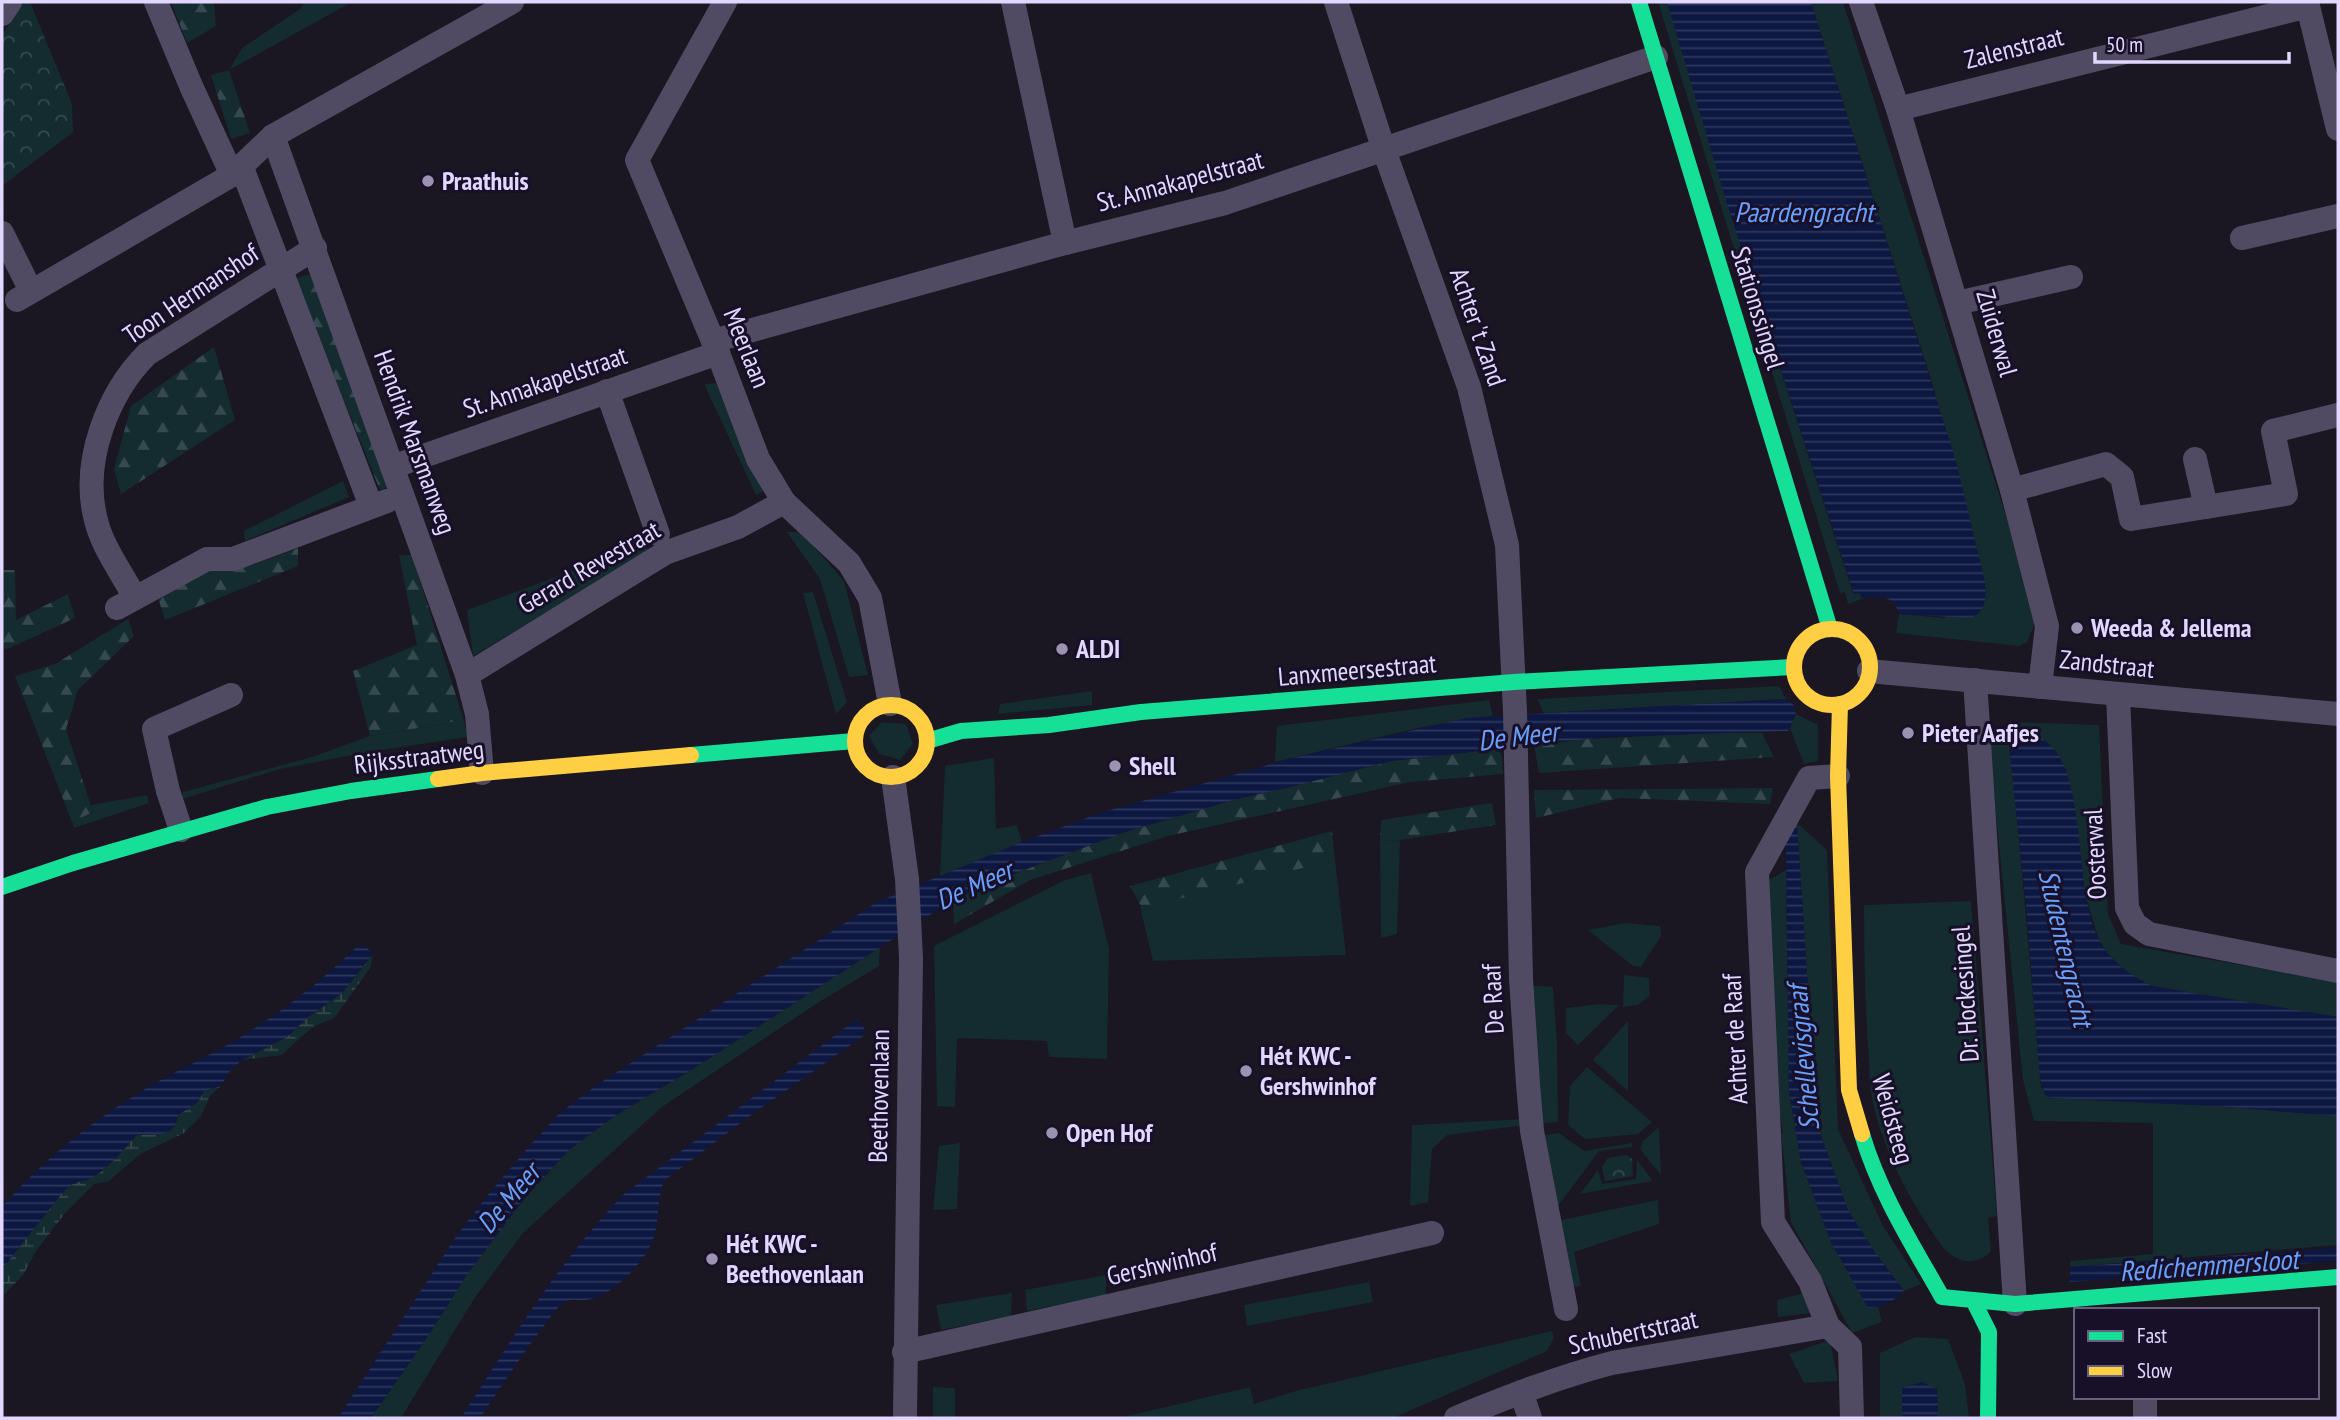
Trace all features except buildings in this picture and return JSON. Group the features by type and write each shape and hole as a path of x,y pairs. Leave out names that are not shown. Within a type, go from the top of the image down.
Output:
{"street":[{"path":"2,14 10,2"},
{"path":"156,2 191,86 237,172 279,270 371,506 401,495"},
{"path":"2,233 24,296 237,172 273,136 512,2"},
{"name":"Meerlaan","path":"725,2 637,160 715,347 758,459 784,502 849,562 870,598 890,704"},
{"path":"1013,2 1065,243"},
{"name":"Achter 't Zand","path":"1336,2 1384,150 1469,387 1507,545 1514,682"},
{"name":"Stationssingel","path":"1639,2 1830,629"},
{"name":"Zuiderwal","path":"1861,2 1898,109 2012,490 2047,626 2040,687"},
{"path":"2308,4 2338,129"},
{"name":"Zalenstraat","path":"1898,109 2308,4"},
{"name":"St. Annakapelstraat","path":"392,467 607,391 715,347 1065,243 1225,203 1656,57"},
{"name":"Hendrik Marsmanweg","path":"273,136 467,675 477,714 482,773"},
{"path":"2242,238 2338,216"},
{"name":"Toon Hermanshof","path":"315,248 148,354 130,371 116,395 96,445 93,467 94,516 107,549 120,568 126,603 207,559 233,559 371,506"},
{"path":"1957,303 2071,277"},
{"path":"607,391 658,534"},
{"path":"2012,490 2106,464 2122,477 2131,519 2286,494 2273,431 2338,415"},
{"path":"2195,459 2206,507"},
{"name":"Gerard Revestraat","path":"467,675 665,552 738,527 784,502"},
{"path":"1830,629 1847,632 1860,641 1868,655 1870,671 1863,689 1856,696 1840,704 1830,705 1812,699 1799,686 1794,667 1801,644 1814,633 1830,629"},
{"name":"Lanxmeersestraat","path":"927,741 961,731 1049,725 1141,712 1514,682 1794,667"},
{"name":"Zandstraat","path":"1870,671 2338,714"},
{"name":"Dr. Hockesingel","path":"1975,680 2015,1304"},
{"name":"De Raaf","path":"1514,682 1521,979 1532,1131 1566,1309"},
{"path":"181,830 172,806 154,729 230,695"},
{"name":"Oosterwal","path":"2118,695 2127,908 2135,924 2149,934 2338,971"},
{"path":"890,704 909,709 922,722 927,741 923,758 910,771 892,777 877,775 865,766 854,741 859,723 865,716 872,709 890,704"},
{"name":"Weidsteeg","path":"1840,704 1838,776 1849,1090 1870,1161 1894,1212 1942,1297 1973,1300"},
{"name":"Rijksstraatweg","path":"2,887 181,830 267,807 351,791 482,773 854,741"},
{"name":"Achter de Raaf","path":"1828,1326 1810,1281 1773,1222 1757,872 1809,778 1838,776"},
{"name":"Beethovenlaan","path":"892,777 907,879 911,1030 905,1418"},
{"name":"Gershwinhof","path":"904,1352 1432,1233"},
{"path":"1973,1300 2015,1304 2146,1302 2338,1277"},
{"path":"1973,1300 1989,1332 1988,1418"},
{"path":"1828,1326 1850,1347 1852,1418"},
{"name":"Schubertstraat","path":"1457,1418 1579,1371 1828,1326"},
{"path":"1521,1392 1530,1418"},
{"path":"2145,1418 2146,1399"}],"green space":[{"path":"22,2 30,2 72,104 73,132 2,186 2,36"},
{"path":"171,2 214,2 216,26 187,43"},
{"path":"305,2 352,2 229,70 242,48 300,9"},
{"path":"1658,2 1667,2 1754,288 1853,593 1860,593 1862,599 1848,604 1845,592 1840,593"},
{"path":"1811,2 1843,2 2032,598 2035,623 2027,642 2019,646 1896,633 1899,614 1945,618 1935,392"},
{"path":"229,70 250,133 231,139 211,75"},
{"path":"312,273 388,487 380,490 295,279"},
{"path":"214,347 235,420 121,494 114,469 131,406"},
{"path":"716,383 764,491 756,495 704,384"},
{"path":"343,481 349,497 245,541 244,531"},
{"path":"787,532 801,532 844,581 868,675 849,677 820,579"},
{"path":"645,544 649,552 473,656 467,610"},
{"path":"298,548 298,566 165,620 157,595 215,568 251,566"},
{"path":"399,555 412,555 463,718 370,736 353,671 417,645"},
{"path":"2,570 15,570 16,620 68,594 75,618 5,650 2,637"},
{"path":"813,592 847,702 836,714 803,593"},
{"path":"128,619 134,636 78,690 66,729 93,812 72,822 15,676 55,664"},
{"path":"1779,686 1786,699 1544,713 1537,699"},
{"path":"1092,691 1092,705 998,714 1000,704"},
{"path":"1489,700 1493,716 1422,727 1275,762 1277,726"},
{"path":"1796,714 1818,725 1818,761 1804,764 1790,728"},
{"path":"463,717 468,737 280,769 182,799 183,792 312,757 370,736 448,723"},
{"path":"882,722 906,724 913,744 900,760 879,754 869,736"},
{"path":"2015,722 2099,725 2108,914 2121,944 2338,982 2338,1017 2152,986 2130,975 2108,954 2099,940 2084,891 2012,746 2009,746 2041,1087 2050,1098 2216,1106 2338,1116 2338,1245 2070,1267 2070,1261 2153,1254 2153,1123 2034,1121 2023,1080 1990,757 1991,745 1996,735"},
{"path":"1762,733 1774,757 1539,773 1534,745 1588,739"},
{"path":"1498,749 1502,757 1503,774 1410,782 1168,836 1030,880 954,924 953,900 980,887 1122,833 1233,800 1391,761"},
{"path":"994,758 996,829 1017,825 1022,842 940,876 945,766"},
{"path":"1773,788 1770,804 1620,798 1536,818 1534,790"},
{"path":"147,795 149,803 74,828 72,821 93,812 91,805"},
{"path":"1492,803 1496,825 1380,843 1381,820"},
{"path":"1797,823 1827,850 1838,1129 1883,1226 1921,1284 1904,1291 1848,1210 1821,1136 1813,1064"},
{"path":"1332,831 1335,860 1142,908 1130,886"},
{"path":"1400,840 1397,934 1381,938 1380,843"},
{"path":"1335,860 1346,955 1153,961 1140,907"},
{"path":"1786,870 1789,1091 1801,1162 1831,1242 1868,1307 1878,1307 1882,1322 1852,1333 1791,1222 1783,1133 1773,1071 1769,880"},
{"path":"1091,873 1109,949 1107,1059 1049,1057 1047,1041 957,1038 955,1107 937,1106 934,946 1065,880"},
{"path":"1971,901 1997,1216 1988,1218 1991,1251 1979,1260 1966,1261 1953,1256 1942,1246 1908,1192 1881,1133 1870,1084 1864,905"},
{"path":"1625,923 1660,926 1661,936 1641,967 1633,966 1588,930"},
{"path":"880,947 879,966 819,1002 662,1107 523,1233 474,1299 401,1418 371,1418 466,1276 524,1199 569,1150 616,1115 696,1067"},
{"path":"373,954 371,967 334,1018 315,1026 282,1055 242,1060 287,1037 308,1017 342,993"},
{"path":"1624,975 1649,978 1650,995 1638,1005 1623,1007"},
{"path":"1527,985 1553,987 1558,1122 1537,1124"},
{"path":"1599,1004 1619,1005 1578,1045 1566,1033 1566,1008"},
{"path":"1628,1021 1628,1091 1593,1060"},
{"path":"1587,1067 1652,1122 1638,1134 1585,1139 1568,1125 1570,1086"},
{"path":"221,1086 210,1096 201,1116 184,1133 140,1154 109,1181 94,1184 66,1212 36,1251 23,1275 2,1297 2,1269 64,1190 101,1171 137,1135 169,1131 178,1115 198,1102 204,1091"},
{"path":"1524,1119 1526,1125 1447,1135 1432,1149 1428,1202 1410,1206 1412,1125"},
{"path":"1659,1127 1661,1175 1640,1149 1643,1141"},
{"path":"1559,1133 1584,1151 1632,1143 1632,1147 1599,1151 1555,1210 1539,1136"},
{"path":"960,1143 957,1209 933,1210 939,1146"},
{"path":"1626,1155 1632,1159 1633,1176 1605,1181 1602,1167 1608,1158"},
{"path":"1637,1160 1653,1181 1580,1194 1598,1170 1602,1184 1636,1179"},
{"path":"1658,1200 1659,1224 1574,1252 1581,1286 1571,1287 1556,1221"},
{"path":"1106,1275 1106,1295 1027,1311 1025,1290"},
{"path":"1369,1282 1373,1302 1247,1326 1244,1305"},
{"path":"1012,1293 1011,1316 941,1330 936,1305"},
{"path":"1804,1293 1810,1313 1778,1317 1777,1300"},
{"path":"1552,1331 1554,1338 1547,1351 1393,1418 1119,1418 1250,1387 1254,1404 1296,1391"},
{"path":"1915,1337 1948,1339 1965,1384 1969,1418 1938,1418 1937,1389 1902,1388 1902,1418 1880,1418 1880,1353"},
{"path":"1830,1340 1838,1381 1804,1383 1789,1354"},
{"path":"933,1387 955,1388 955,1418 933,1418"}],"water":[{"name":"Paardengracht","path":"1667,2 1811,2 1956,461 1985,582 1984,603 1972,618 1899,614 1890,600 1880,597 1862,599 1860,593 1854,594 1728,207"},
{"name":"De Meer","path":"1786,699 1794,705 1796,715 1788,731 1605,737 1391,761 1233,800 1128,831 991,882 953,900 696,1067 616,1115 569,1150 524,1199 466,1276 371,1418 338,1418 457,1235 492,1190 560,1113 594,1087 877,902 1097,814 1289,759 1466,718"},
{"name":"Studentengracht","path":"2016,735 2044,740 2060,758 2069,780 2075,807 2091,920 2100,942 2110,956 2129,973 2152,986 2338,1017 2338,1116 2216,1106 2051,1098 2045,1095 2040,1078 2009,746 2012,746"},
{"name":"Schellevisgraaf","path":"1797,823 1813,1064 1821,1136 1848,1210 1904,1291 1888,1303 1868,1308 1831,1242 1801,1162 1789,1091 1786,843"},
{"path":"358,946 366,947 373,954 342,993 308,1017 287,1037 242,1060 229,1072 221,1086 204,1091 198,1102 178,1115 176,1123 169,1131 137,1135 95,1176 64,1191 2,1269 2,1207 48,1160 119,1106 271,1017 310,988"},
{"path":"858,1020 866,1031 862,1037 747,1118 664,1181 655,1234 636,1267 603,1294 585,1300 569,1300 561,1305 525,1351 480,1418 461,1418 557,1274 624,1194"},
{"name":"Redichemmersloot","path":"2338,1248 2338,1261 2070,1282 2070,1267"},
{"path":"1922,1382 1937,1389 1938,1418 1902,1418 1902,1388"}],"traffic: fast":[{"path":"1639,2 1830,629"},
{"path":"927,741 961,731 1049,725 1141,712 1514,682 1794,667"},
{"path":"691,755 854,741"},
{"path":"2,887 73,863 267,807 351,791 438,779"},
{"path":"1862,1134 1887,1197 1942,1297 1973,1300 1989,1332 1988,1418"},
{"path":"1973,1300 2015,1304 2338,1277"}],"traffic: slow":[{"path":"1832,629 1846,632 1859,640 1867,653 1870,667 1867,681 1859,694 1846,702 1832,705 1818,702 1805,694 1797,681 1794,667 1797,653 1805,640 1818,632 1832,629"},
{"path":"1840,704 1838,776 1849,1090 1862,1134"},
{"path":"891,705 911,711 921,721 927,741 921,761 911,771 891,777 871,771 861,761 855,741 861,721 871,711 891,705"},
{"path":"438,779 691,755"}],"place":[{"name":"Praathuis","path":"428,181"},
{"name":"Weeda & Jellema","path":"2077,628"},
{"name":"ALDI","path":"1062,649"},
{"name":"Pieter Aafjes","path":"1908,733"},
{"name":"Shell","path":"1115,766"},
{"name":"Hét KWC - Gershwinhof","path":"1246,1071"},
{"name":"Open Hof","path":"1052,1133"},
{"name":"Hét KWC - Beethovenlaan","path":"712,1259"}]}
